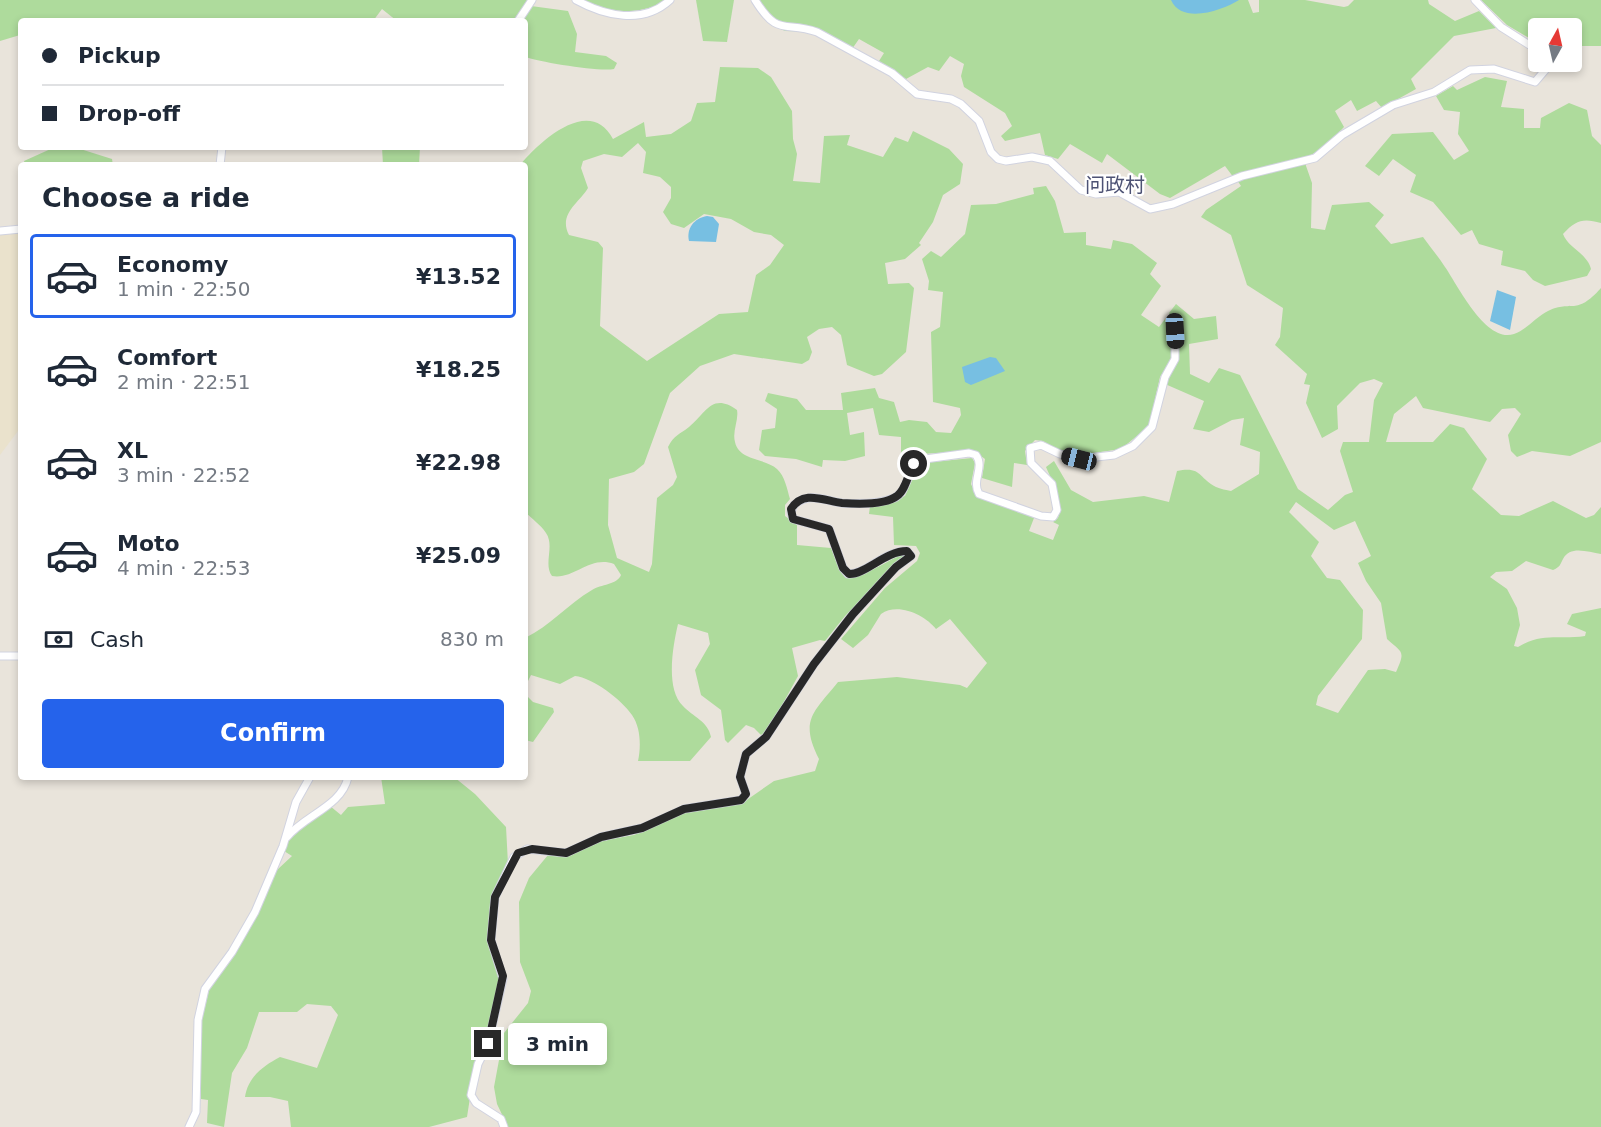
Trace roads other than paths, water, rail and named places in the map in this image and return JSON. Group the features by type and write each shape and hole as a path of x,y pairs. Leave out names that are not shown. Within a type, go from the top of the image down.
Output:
{"street":[{"path":"520,18 532,0"},
{"path":"576,0 594,10 626,16 643,15 670,0"},
{"path":"755,0 770,20 780,27 805,28 817,32 892,73 917,94 951,99 961,104 979,121 991,152 998,159 1006,161 1032,157 1050,160 1081,190 1096,194 1119,192 1150,209 1173,204 1242,176 1316,158 1342,135 1393,105 1434,92 1470,70 1494,69 1535,82 1544,72"},
{"path":"1475,0 1501,27 1528,44"},
{"path":"0,231 18,229"},
{"path":"504,1127 501,1119 476,1103 471,1095 478,1064 488,1044 503,979 491,940 495,897 514,856 527,849 566,853 601,837 642,828 684,809 741,800 746,794 740,777 746,754 766,737 814,664 853,614 896,567 911,556 907,551 896,552 869,564 859,573 849,574 843,568 829,529 793,519 791,512 794,505 811,497 850,503 892,499 901,493 911,468 918,460 969,453 976,455 980,462 976,484 979,494 1041,516 1053,517 1057,510 1052,484 1031,463 1030,448 1041,445 1060,454 1079,459 1114,455 1133,446 1152,427 1165,377 1175,359 1175,331"},
{"path":"0,656 18,656"},
{"path":"189,1127 196,1112 198,1020 205,989 244,932 285,839 296,802 308,780"},
{"path":"285,839 301,822 343,792 347,780"}],"water":[{"path":"1171,0 1239,0 1223,8 1193,14 1176,8"},
{"path":"713,217 719,224 716,242 689,241 692,225 698,219"},
{"path":"1497,290 1516,297 1510,330 1490,321"},
{"path":"990,357 996,358 1005,371 971,385 965,382 962,367"}],"district":[{"name":"问政村","path":"1115,185"}]}
